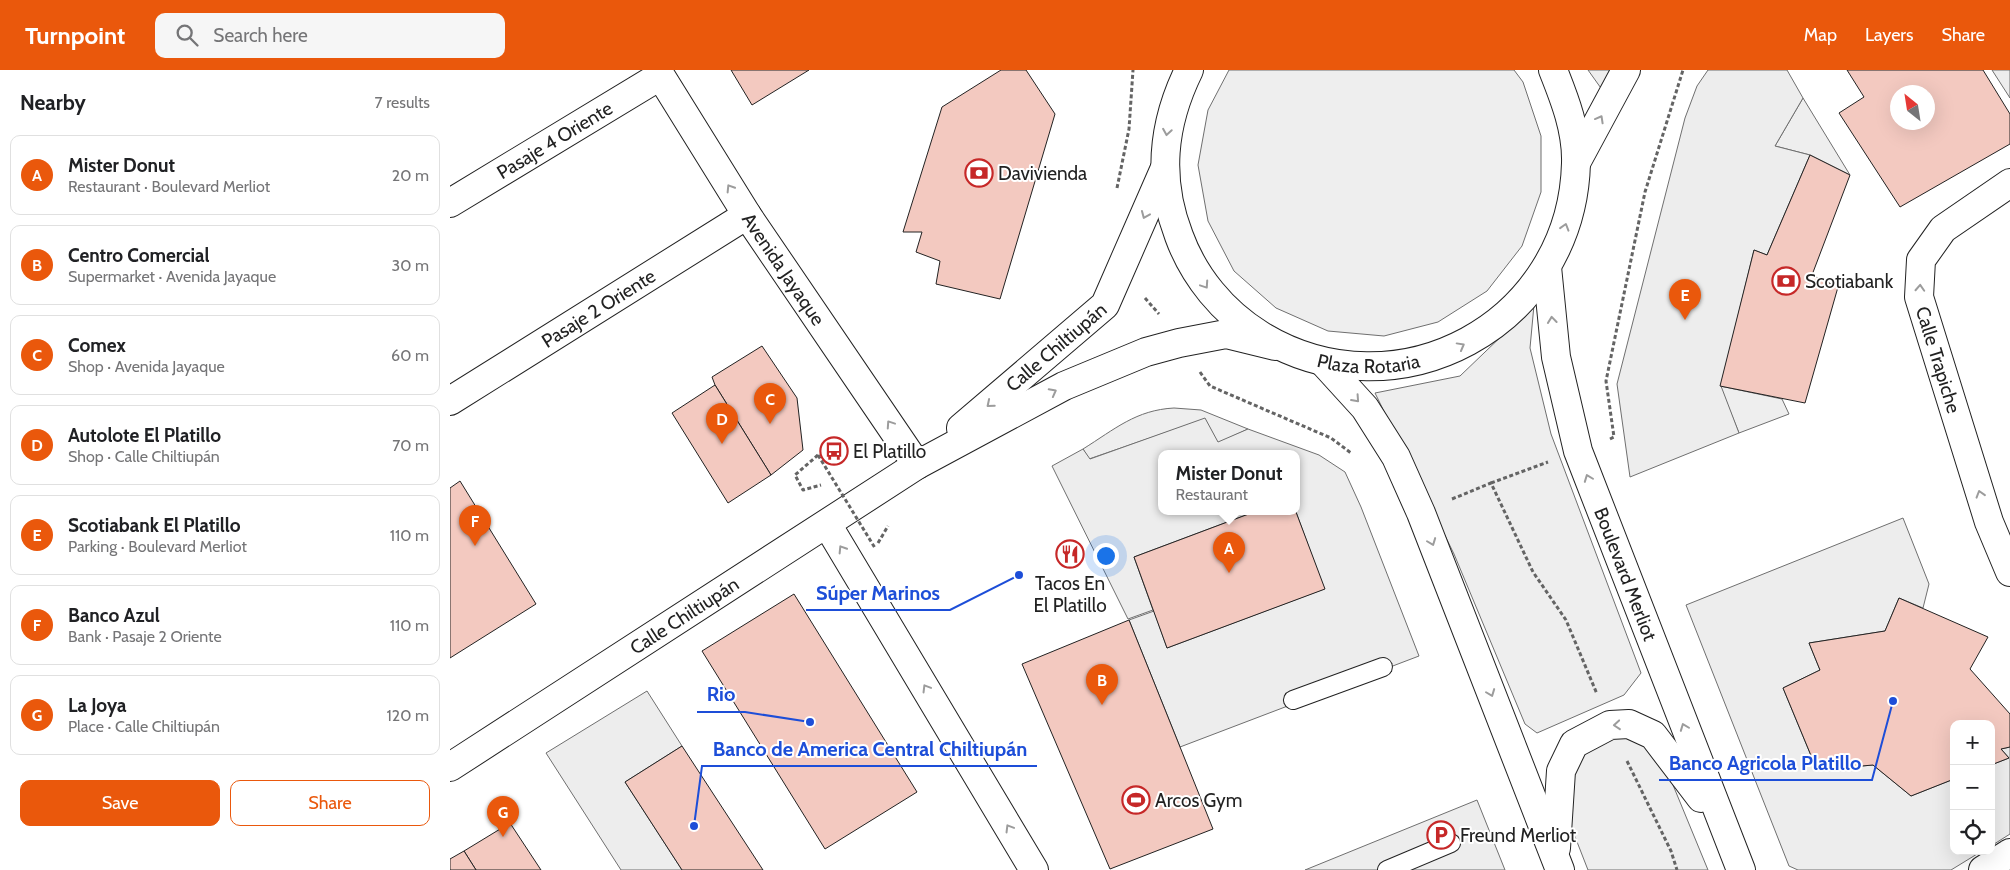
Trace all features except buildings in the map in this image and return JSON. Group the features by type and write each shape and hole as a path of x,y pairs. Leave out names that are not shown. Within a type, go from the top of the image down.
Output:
{"main road":[{"path":"1172,70 1175,98"},
{"name":"Plaza Rotaria","path":"1189,70 1175,98 1166,134 1164,170 1170,215 1186,257 1211,294 1243,325 1281,348 1324,363 1366,368 1409,364 1451,352 1488,330 1521,302 1547,267 1563,234 1573,198 1577,162 1570,110 1553,70"},
{"path":"1577,162 1626,70"},
{"name":"Pasaje 4 Oriente","path":"450,203 658,73"},
{"name":"Avenida Jayaque","path":"658,73 747,215 917,464"},
{"name":"Calle Chiltiupán","path":"917,464 1105,305 1164,170"},
{"name":"Calle Trapiche","path":"2010,183 1942,229 1921,260 1919,297 1999,516 2010,572"},
{"name":"Pasaje 2 Oriente","path":"450,401 747,215"},
{"name":"Boulevard Merliot","path":"1547,267 1556,357 1578,451 1722,827 1741,870"},
{"name":"Calle Chiltiupán","path":"450,767 917,464 1064,386 1146,352 1180,342 1226,334 1281,348"},
{"path":"1324,363 1364,408 1396,457 1421,513 1558,863"},
{"path":"827,524 1034,870"},
{"path":"1558,863 1561,771 1574,744 1610,725 1629,724 1653,735 1722,827"},
{"path":"1983,870 2010,852"}],"lane":[{"path":"1292,700 1384,667"},
{"path":"1387,870 1451,843"}],"path":[{"path":"1491,483 1614,437 1606,380 1645,192 1684,70"},
{"path":"822,484 803,490 795,476 818,455 876,548"},
{"path":"832,482 841,479"}],"shaded area":[{"path":"1229,70 1514,70 1523,82 1541,136 1541,192 1522,246 1487,291 1438,322 1384,336 1328,331 1276,308 1234,271 1208,221 1198,165 1208,110"},
{"path":"1588,70 1615,70 1603,91"},
{"path":"1708,70 1787,70 1803,98 1775,146 1810,155 1767,255 1754,250 1721,386 1739,433 1630,477 1617,384 1685,118 1697,86"},
{"path":"1992,70 2010,70 2010,98"},
{"path":"1803,98 1850,175 1810,155 1775,146"},
{"path":"1534,305 1530,348 1551,434 1641,673 1624,695 1537,733 1525,724 1454,554 1375,393 1460,376"},
{"path":"1720,386 1782,399 1789,414 1739,433"},
{"path":"1174,408 1201,410 1248,429 1218,443 1205,419 1089,459 1083,449 1126,422 1148,412"},
{"path":"1205,418 1218,442 1248,429 1319,455 1345,472 1361,507 1419,656 1180,747 1129,620 1154,611 1167,648 1324,589 1297,515 1300,515 1300,450 1158,450 1158,515 1246,515 1134,557 1153,610 1128,619 1052,466 1083,449 1090,459"},
{"path":"1903,518 1929,584 1923,608 1899,598 1885,631 1809,643 1820,670 1783,688 1817,770 1873,765 1911,796 1950,781 1950,855 1975,855 1951,870 1798,870 1789,866 1686,605"},
{"path":"647,691 682,746 625,782 682,870 621,870 546,753"},
{"path":"1601,736 1638,736 1659,751 1708,870 1588,870 1565,811 1570,758"},
{"path":"2010,747 2010,834 1995,843 1995,763 2009,758 2001,749"},
{"name":"Freund Merliot","path":"1477,800 1505,870 1305,870"}],"place":[{"name":"Davivienda","path":"979,173"},
{"name":"Scotiabank","path":"1786,281"},
{"name":"Scotiabank El Platillo","path":"1685,320"},
{"name":"Comex","path":"770,424"},
{"name":"Autolote El Platillo","path":"722,444"},
{"name":"El Platillo","path":"834,451"},
{"name":"Banco Azul","path":"475,546"},
{"name":"Tacos En El Platillo","path":"1070,554"},
{"name":"Mister Donut","path":"1229,573"},
{"name":"Súper Marinos","path":"1019,575"},
{"name":"Banco Agricola Platillo","path":"1893,701"},
{"name":"Centro Comercial","path":"1102,705"},
{"name":"Rio","path":"810,722"},
{"name":"Arcos Gym","path":"1136,800"},
{"name":"Banco de America Central Chiltiupán","path":"694,826"},
{"name":"Freund Merliot","path":"1441,835"},
{"name":"La Joya","path":"503,837"}]}
